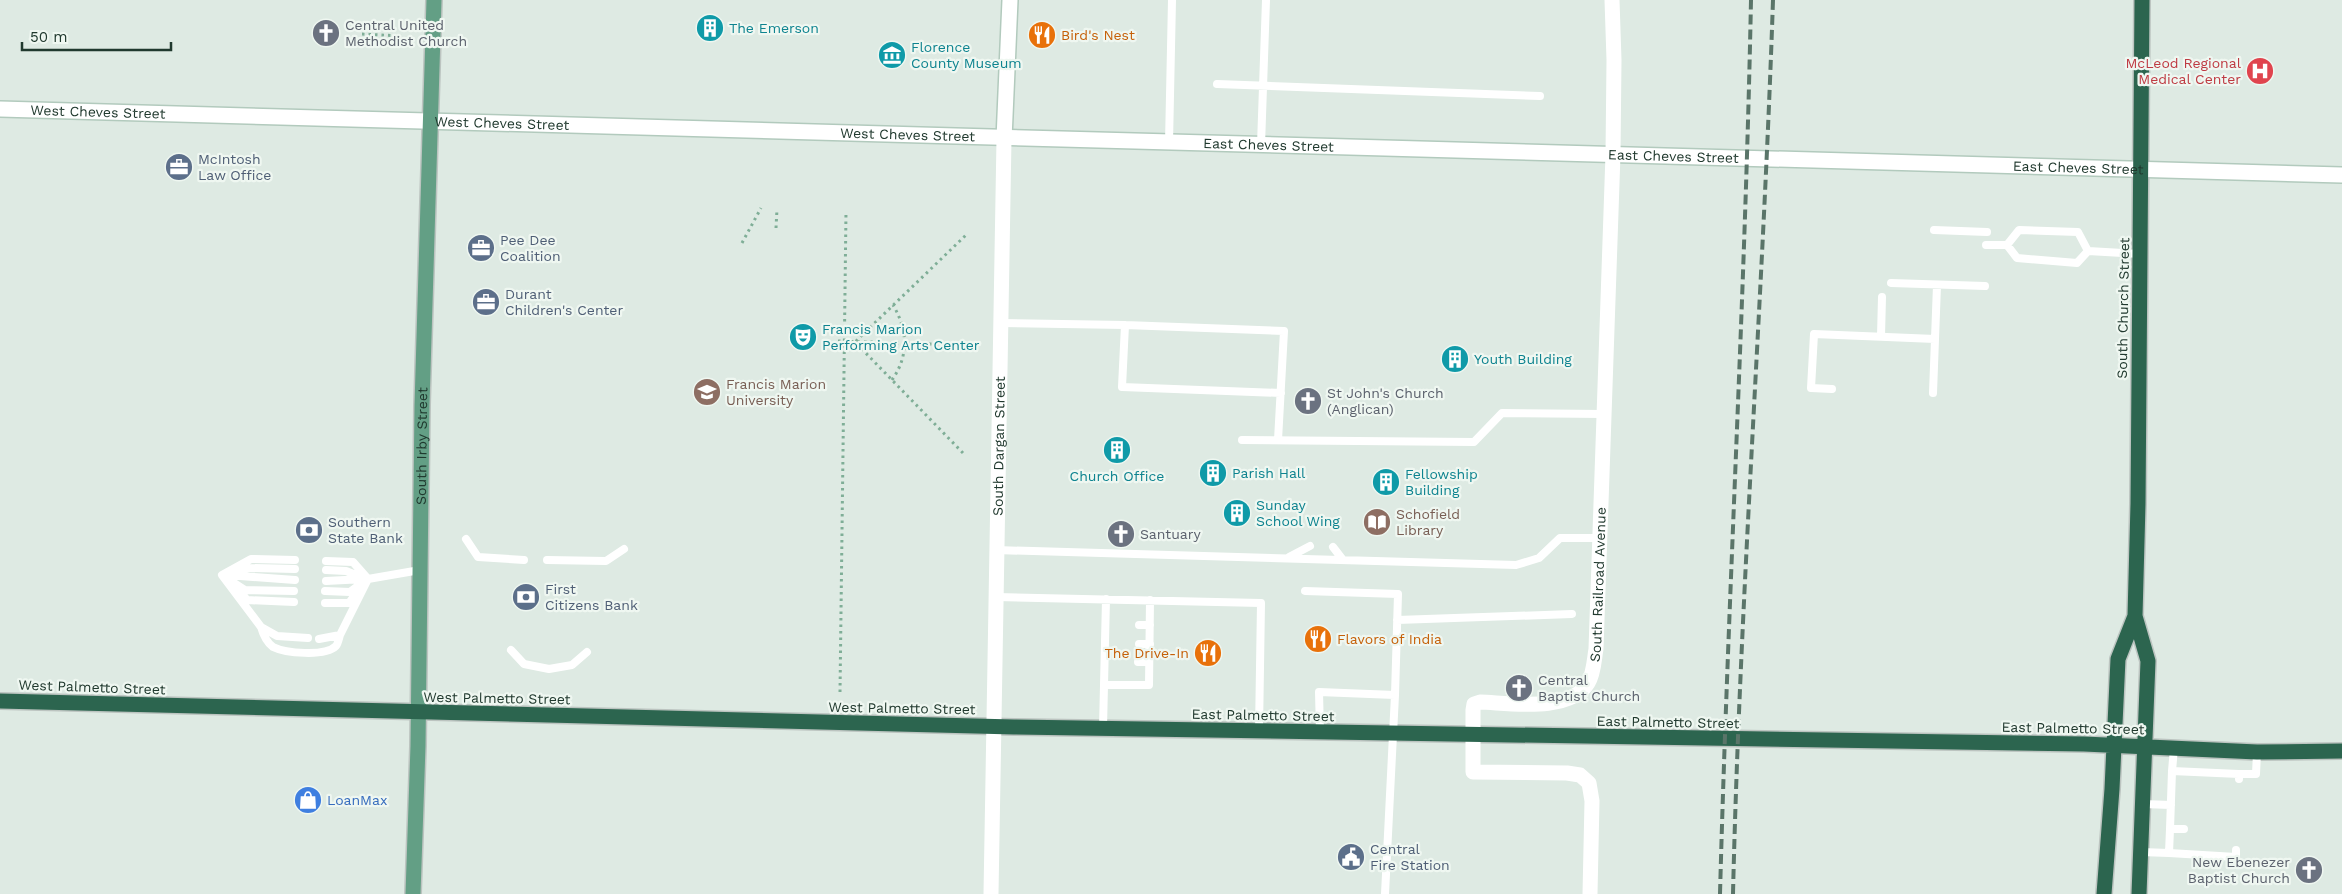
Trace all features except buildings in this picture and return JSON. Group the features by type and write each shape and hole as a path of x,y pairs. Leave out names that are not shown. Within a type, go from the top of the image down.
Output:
{"highway":[{"name":"South Church Street","path":"2139,894 2148,661 2135,616 2142,0"},
{"name":"South Church Street","path":"2104,894 2108,861 2118,659 2135,616"},
{"name":"West Palmetto Street","path":"0,701 993,727"},
{"name":"East Palmetto Street","path":"993,727 2114,745 2257,752 2342,751"}],"main road":[{"name":"South Irby Street","path":"413,894 418,713 422,405 434,0"},
{"name":"South Dargan Street","path":"991,894 1000,323 1004,139 1010,0"},
{"name":"South Railroad Avenue","path":"1590,894 1592,801 1589,782 1580,775 1567,773 1473,772 1473,735 1474,704 1480,702 1541,704 1559,702 1571,698 1587,684 1591,676 1596,649 1613,154 1614,60 1612,0"},
{"name":"West Cheves Street","path":"0,109 1004,139"},
{"name":"East Cheves Street","path":"1004,139 2342,174"}],"lane":[{"path":"1170,143 1172,0"},
{"path":"1262,145 1266,0"},
{"path":"1218,84 1540,96"},
{"path":"1934,230 1987,232"},
{"path":"1986,246 2007,245 2019,230 2078,232 2088,251"},
{"path":"2007,245 2017,258 2034,260 2077,263 2088,251"},
{"path":"2088,251 2140,254"},
{"path":"1891,283 1985,286"},
{"path":"1932,393 1936,285"},
{"path":"1881,336 1882,296"},
{"path":"1000,323 1125,325 1284,331 1278,440"},
{"path":"1125,325 1122,387 1281,393"},
{"path":"1832,388 1811,388 1814,334 1935,339"},
{"path":"1242,440 1474,442 1502,413 1604,414"},
{"path":"996,550 1516,565 1539,558 1560,538 1600,538"},
{"path":"466,539 478,557 524,560"},
{"path":"1287,558 1310,546"},
{"path":"1333,547 1343,560"},
{"path":"547,560 606,561 624,549"},
{"path":"326,561 353,562 368,579"},
{"path":"222,575 250,568 295,564"},
{"path":"326,570 346,571 368,579"},
{"path":"326,580 368,579 420,570"},
{"path":"222,575 295,580"},
{"path":"222,575 244,590 294,591"},
{"path":"222,575 247,600 294,602"},
{"path":"222,575 261,627 277,636 308,638"},
{"path":"325,592 350,592 368,579"},
{"path":"325,603 349,603 368,579"},
{"path":"261,627 265,638 273,646 289,651 313,653 326,651 336,646 368,579"},
{"path":"1305,591 1398,594 1395,695 1384,894"},
{"path":"996,597 1261,603 1259,731"},
{"path":"1103,728 1104,684 1109,643 1106,599"},
{"path":"1104,684 1149,685 1150,600"},
{"path":"1397,620 1572,614"},
{"path":"1139,625 1150,625"},
{"path":"319,639 340,635"},
{"path":"1139,644 1150,644"},
{"path":"510,650 524,664 549,668 572,665 587,652"},
{"path":"1138,662 1149,662"},
{"path":"1320,732 1319,692 1395,695"},
{"path":"2169,853 2174,748"},
{"path":"2172,771 2239,776 2256,774 2257,752"},
{"path":"2143,804 2170,805"},
{"path":"2170,829 2184,829"},
{"path":"2141,852 2236,857 2236,850"}],"path":[{"path":"362,34 401,36"},
{"path":"742,243 761,208"},
{"path":"776,228 777,209"},
{"path":"840,692 846,210"},
{"path":"855,342 966,235"},
{"path":"892,380 901,366 905,343 902,322 893,305"},
{"path":"838,342 964,345"},
{"path":"855,342 963,454"}],"railway":[{"path":"1720,894 1745,224 1751,0"},
{"path":"1733,894 1741,670 1764,224 1773,0"}],"place":[{"name":"The Emerson","path":"710,28"},
{"name":"Central United Methodist Church","path":"326,33"},
{"name":"Bird's Nest","path":"1042,35"},
{"name":"Florence County Museum","path":"892,55"},
{"name":"McLeod Regional Medical Center","path":"2260,71"},
{"name":"McIntosh Law Office","path":"179,167"},
{"name":"Pee Dee Coalition","path":"481,248"},
{"name":"Durant Children's Center","path":"486,302"},
{"name":"Francis Marion Performing Arts Center","path":"803,337"},
{"name":"Youth Building","path":"1455,359"},
{"name":"Francis Marion University","path":"707,392"},
{"name":"St John's Church (Anglican)","path":"1308,401"},
{"name":"Church Office","path":"1117,450"},
{"name":"Parish Hall","path":"1213,473"},
{"name":"Fellowship Building","path":"1386,482"},
{"name":"Sunday School Wing","path":"1237,513"},
{"name":"Schofield Library","path":"1377,522"},
{"name":"Southern State Bank","path":"309,530"},
{"name":"Santuary","path":"1121,534"},
{"name":"First Citizens Bank","path":"526,597"},
{"name":"Flavors of India","path":"1318,639"},
{"name":"The Drive-In","path":"1208,653"},
{"name":"Central Baptist Church","path":"1519,688"},
{"name":"LoanMax","path":"308,800"},
{"name":"Central Fire Station","path":"1351,857"},
{"name":"New Ebenezer Baptist Church","path":"2309,870"}]}
